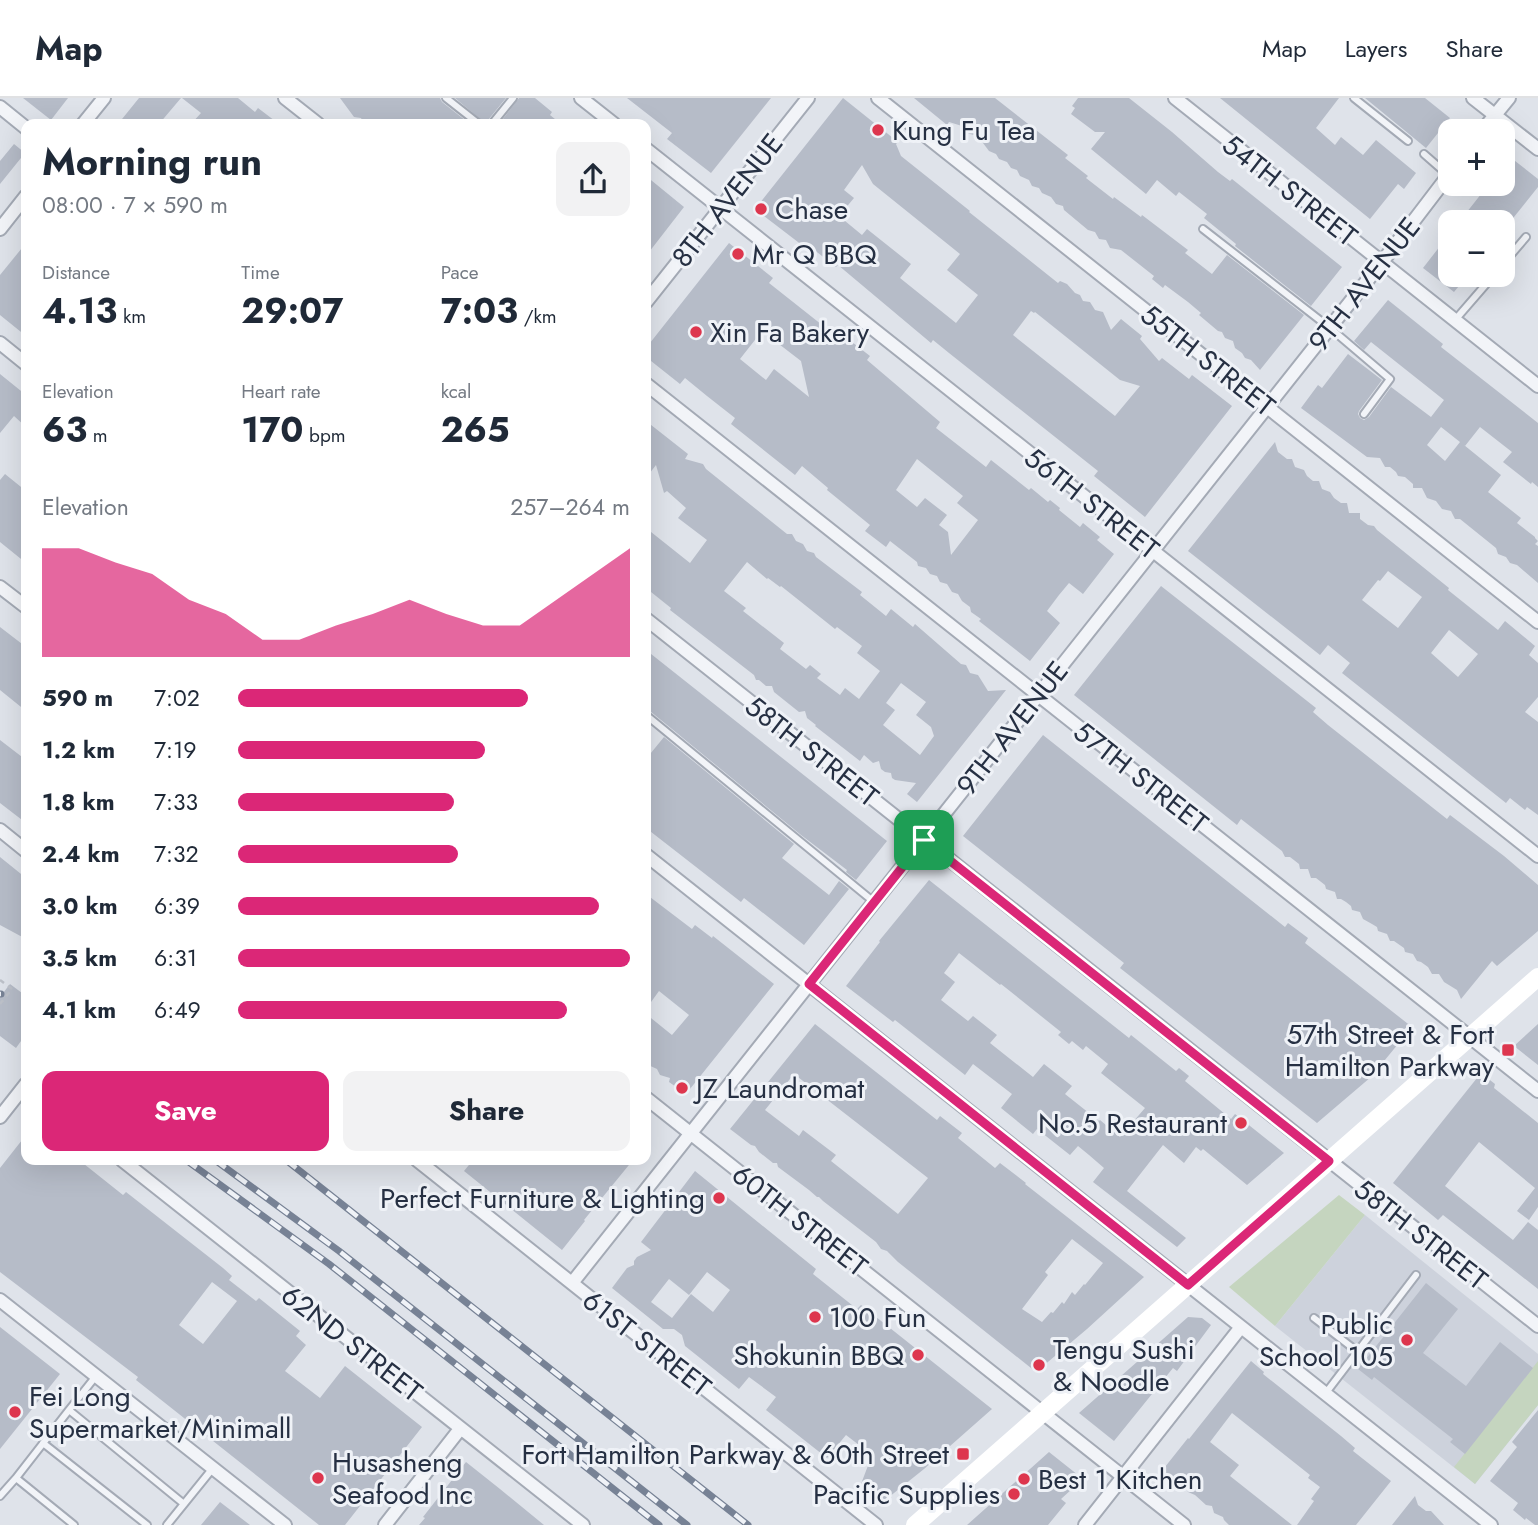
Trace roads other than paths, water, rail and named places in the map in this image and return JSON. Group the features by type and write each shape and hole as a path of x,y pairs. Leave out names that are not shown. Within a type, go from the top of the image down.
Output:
{"main road":[{"path":"915,1525 1538,977"}],"street":[{"path":"87,119 104,98"},
{"path":"285,98 312,119"},
{"path":"581,98 608,119"},
{"name":"8TH AVENUE","path":"651,296 808,98"},
{"name":"55TH STREET","path":"878,98 1538,622"},
{"name":"54TH STREET","path":"1175,98 1538,386"},
{"path":"1474,98 1538,149"},
{"path":"1492,119 1509,98"},
{"path":"0,107 21,124"},
{"name":"56TH STREET","path":"651,153 1538,856"},
{"name":"9TH AVENUE","path":"572,1283 1438,189"},
{"path":"0,229 21,202"},
{"path":"0,343 21,360"},
{"name":"57TH STREET","path":"651,388 1538,1091"},
{"path":"0,587 21,603"},
{"name":"58TH STREET","path":"651,624 1538,1326"},
{"path":"0,830 21,847"},
{"path":"651,859 1491,1525"},
{"path":"0,1117 21,1090"},
{"name":"60TH STREET","path":"651,1102 1184,1525"},
{"name":"62ND STREET","path":"128,1165 583,1525"},
{"name":"61ST STREET","path":"422,1165 876,1525"},
{"path":"0,1300 285,1525"},
{"path":"1085,1525 1241,1327"},
{"path":"385,1525 460,1429"}],"lane":[{"path":"446,98 473,119"},
{"path":"496,119 513,98"},
{"path":"1354,98 1408,141"},
{"path":"1424,154 1438,165"},
{"path":"1203,229 1330,328 1390,379 1364,414"},
{"path":"1515,250 1526,237"},
{"path":"1455,320 1484,287"},
{"path":"651,719 874,902"},
{"path":"1325,1394 1416,1275"},
{"path":"1314,1318 1358,1352"},
{"path":"0,1496 96,1376"},
{"path":"69,1410 184,1504"},
{"path":"43,1443 147,1525"},
{"path":"167,1525 214,1468"},
{"path":"16,1478 74,1525"}],"railway":[{"path":"193,1165 329,1264 659,1525"},
{"path":"222,1165 339,1251 687,1525"},
{"path":"292,1165 748,1525"}],"place":[{"name":"Kung Fu Tea","path":"878,130"},
{"name":"Chase","path":"761,209"},
{"name":"Mr Q BBQ","path":"738,254"},
{"name":"Xin Fa Bakery","path":"696,332"},
{"name":"57th Street & Fort Hamilton Parkway","path":"1508,1050"},
{"name":"JZ Laundromat","path":"682,1088"},
{"name":"No.5 Restaurant","path":"1241,1123"},
{"name":"Perfect Furniture & Lighting","path":"719,1198"},
{"name":"100 Fun","path":"815,1317"},
{"name":"Public School 105","path":"1407,1340"},
{"name":"Shokunin BBQ","path":"918,1355"},
{"name":"Tengu Sushi & Noodle","path":"1039,1365"},
{"name":"Fei Long Supermarket/Minimall","path":"15,1412"},
{"name":"Fort Hamilton Parkway & 60th Street","path":"963,1454"},
{"name":"Husasheng Seafood Inc","path":"318,1478"},
{"name":"Best 1 Kitchen","path":"1024,1479"},
{"name":"Pacific Supplies","path":"1014,1494"}]}
